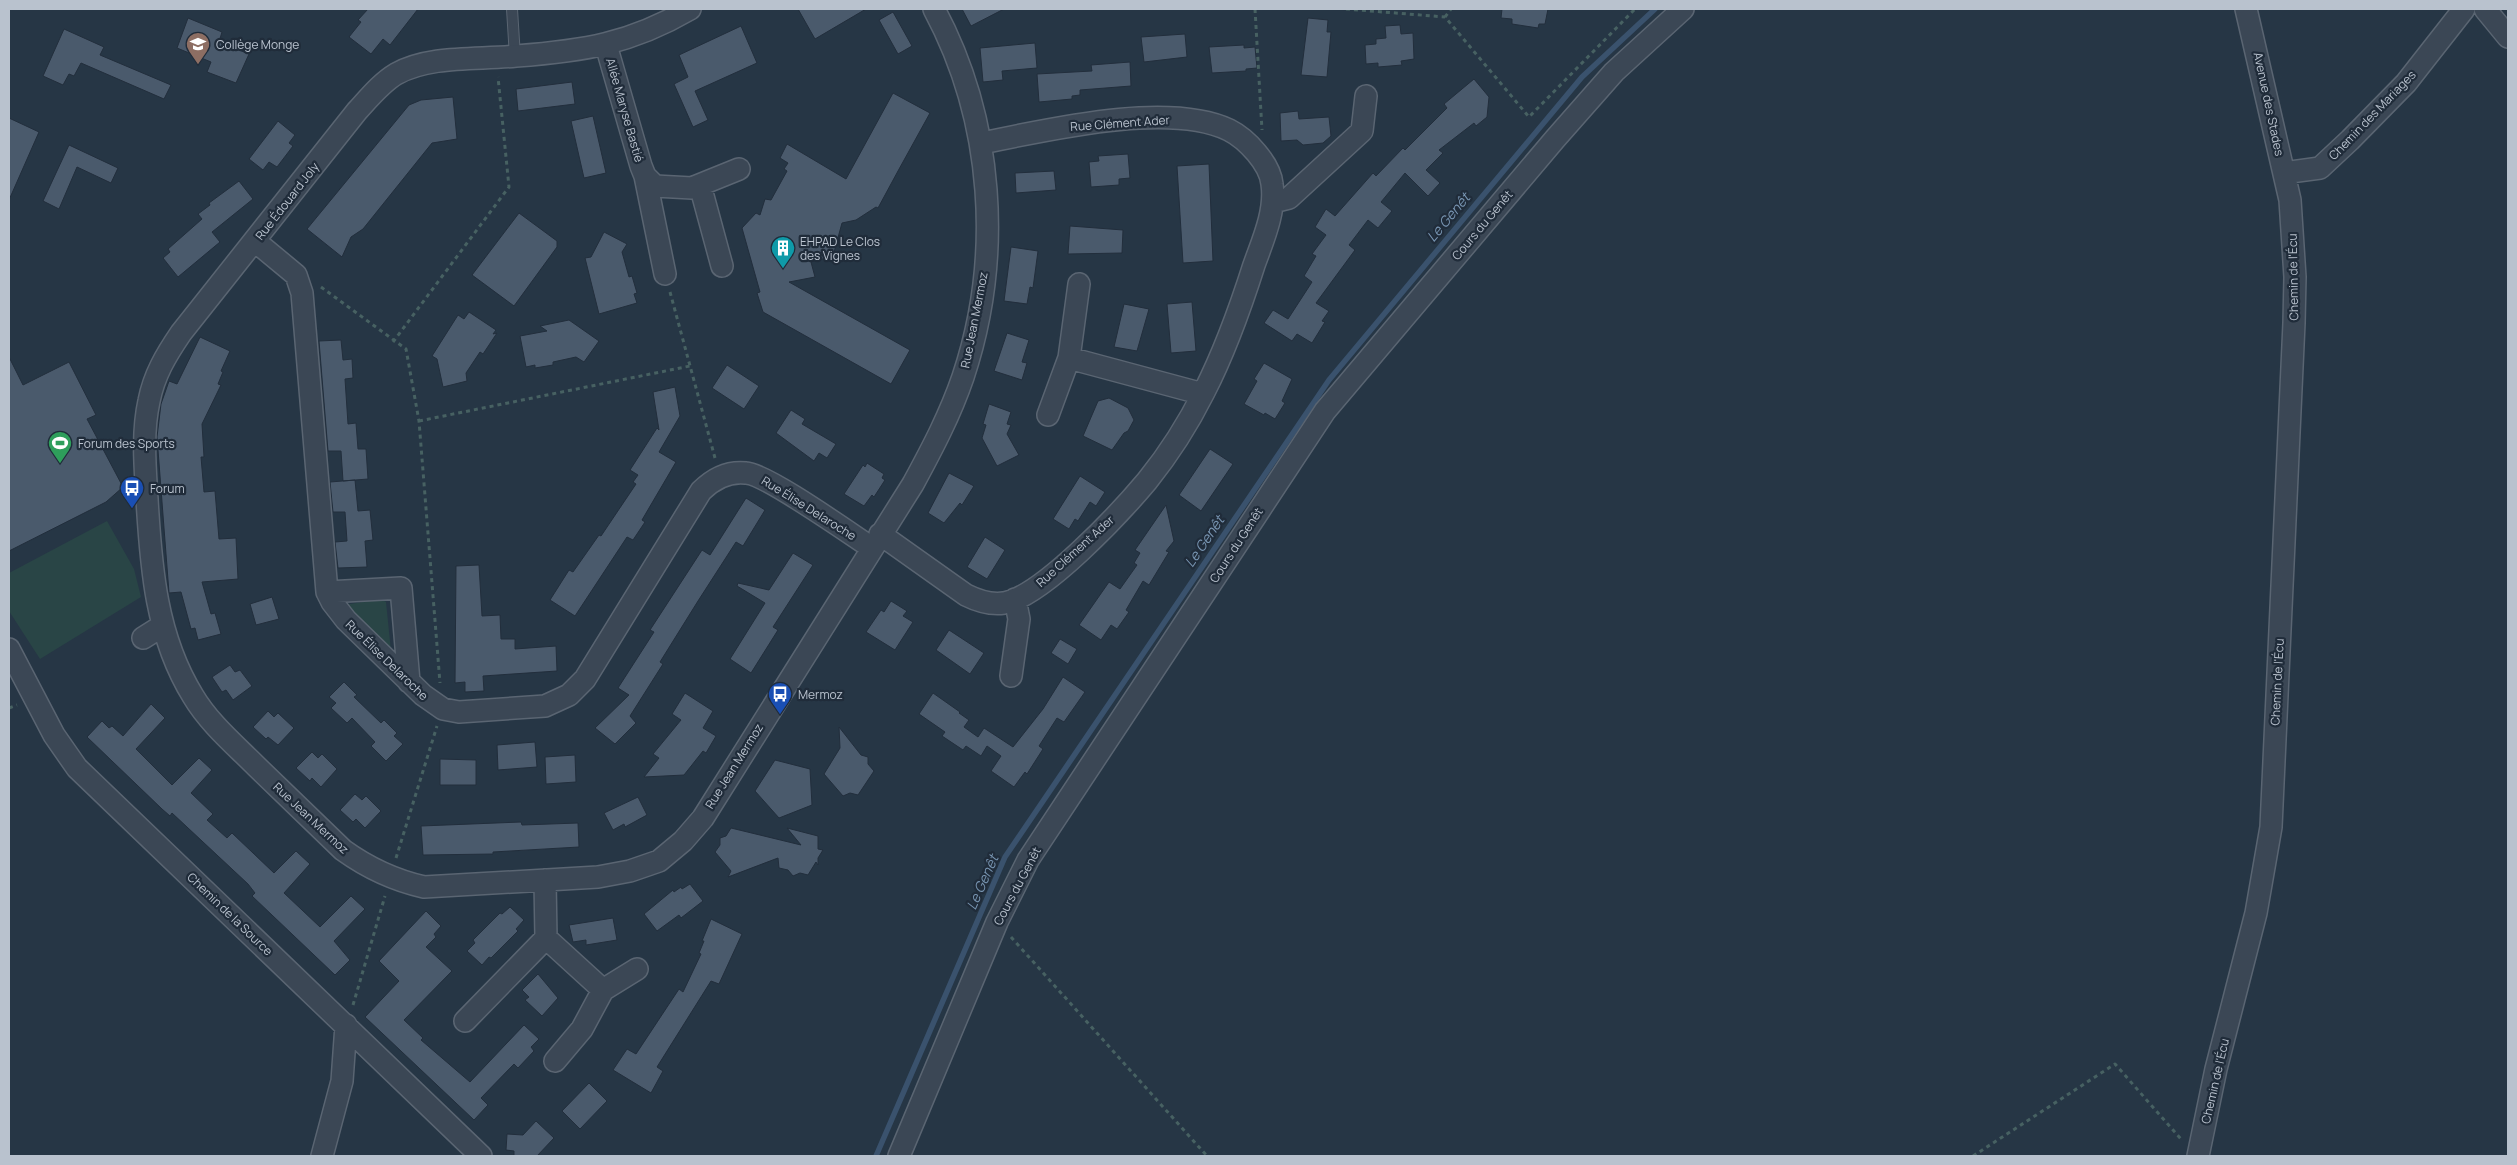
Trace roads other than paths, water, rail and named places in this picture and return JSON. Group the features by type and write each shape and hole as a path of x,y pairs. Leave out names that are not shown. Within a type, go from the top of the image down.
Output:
{"street":[{"name":"Rue Édouard Joly","path":"162,626 155,593 144,454 145,426 155,378 170,349 357,111 380,86 397,74 422,65 606,45 666,22 690,9"},
{"name":"Rue Jean Mermoz","path":"162,626 176,667 193,697 215,725 343,850 365,866 390,877 424,887 598,877 630,871 660,861 683,841 703,818 935,444 963,377 983,291 988,240 982,143 961,70 934,9"},
{"name":"Cours du Genêt","path":"899,1156 997,922 1028,860 1325,411 1554,139 1614,72 1683,9"},
{"name":"Avenue des Stades","path":"2246,9 2290,200"},
{"name":"Chemin des Mariages","path":"2284,174 2320,168 2406,83 2464,9"},
{"path":"2485,9 2508,37"},
{"name":"Allée Maryse Bastié","path":"606,45 644,176 665,274"},
{"path":"1272,202 1289,198 1362,131 1366,96"},
{"name":"Rue Clément Ader","path":"876,541 980,602 1004,603 1042,584 1097,534 1148,480 1203,394 1232,333 1268,224 1272,202 1272,182 1263,161 1252,148 1231,131 1204,121 1156,118 1082,124 982,143"},
{"name":"Allée Maryse Bastié","path":"644,176 655,186 692,188 739,169"},
{"path":"700,185 722,266"},
{"name":"Chemin de l'Écu","path":"2190,1152 2216,1070 2256,913 2271,827 2294,322 2295,278 2290,200"},
{"name":"Rue Élise Delaroche","path":"255,241 296,275 302,293 327,592 346,620 423,695 442,709 459,712 545,706 569,695 585,679 701,491 718,478 734,473 758,475 876,541"},
{"path":"1048,415 1069,358 1079,284"},
{"path":"1069,358 1203,394"},
{"path":"327,592 401,588 409,682"},
{"path":"1011,676 1019,619 1015,599"},
{"path":"143,638 162,626"},
{"name":"Chemin de la Source","path":"9,649 44,696 54,736 78,768 482,1156"},
{"path":"465,1022 546,938 545,880"},
{"path":"546,938 603,990"},
{"path":"555,1061 582,1029 603,990 636,969"},
{"path":"322,1156 342,1081 346,1025"}],"lane":[{"path":"505,57 512,9"}],"waterway":[{"name":"Le Genêt","path":"876,1156 1005,857 1329,380 1582,77 1655,9"}],"place":[{"name":"Collège Monge","path":"198,65"},
{"name":"EHPAD Le Clos des Vignes","path":"783,269"},
{"name":"Forum des Sports","path":"60,464"},
{"name":"Forum","path":"132,509"},
{"name":"Mermoz","path":"780,715"}]}
